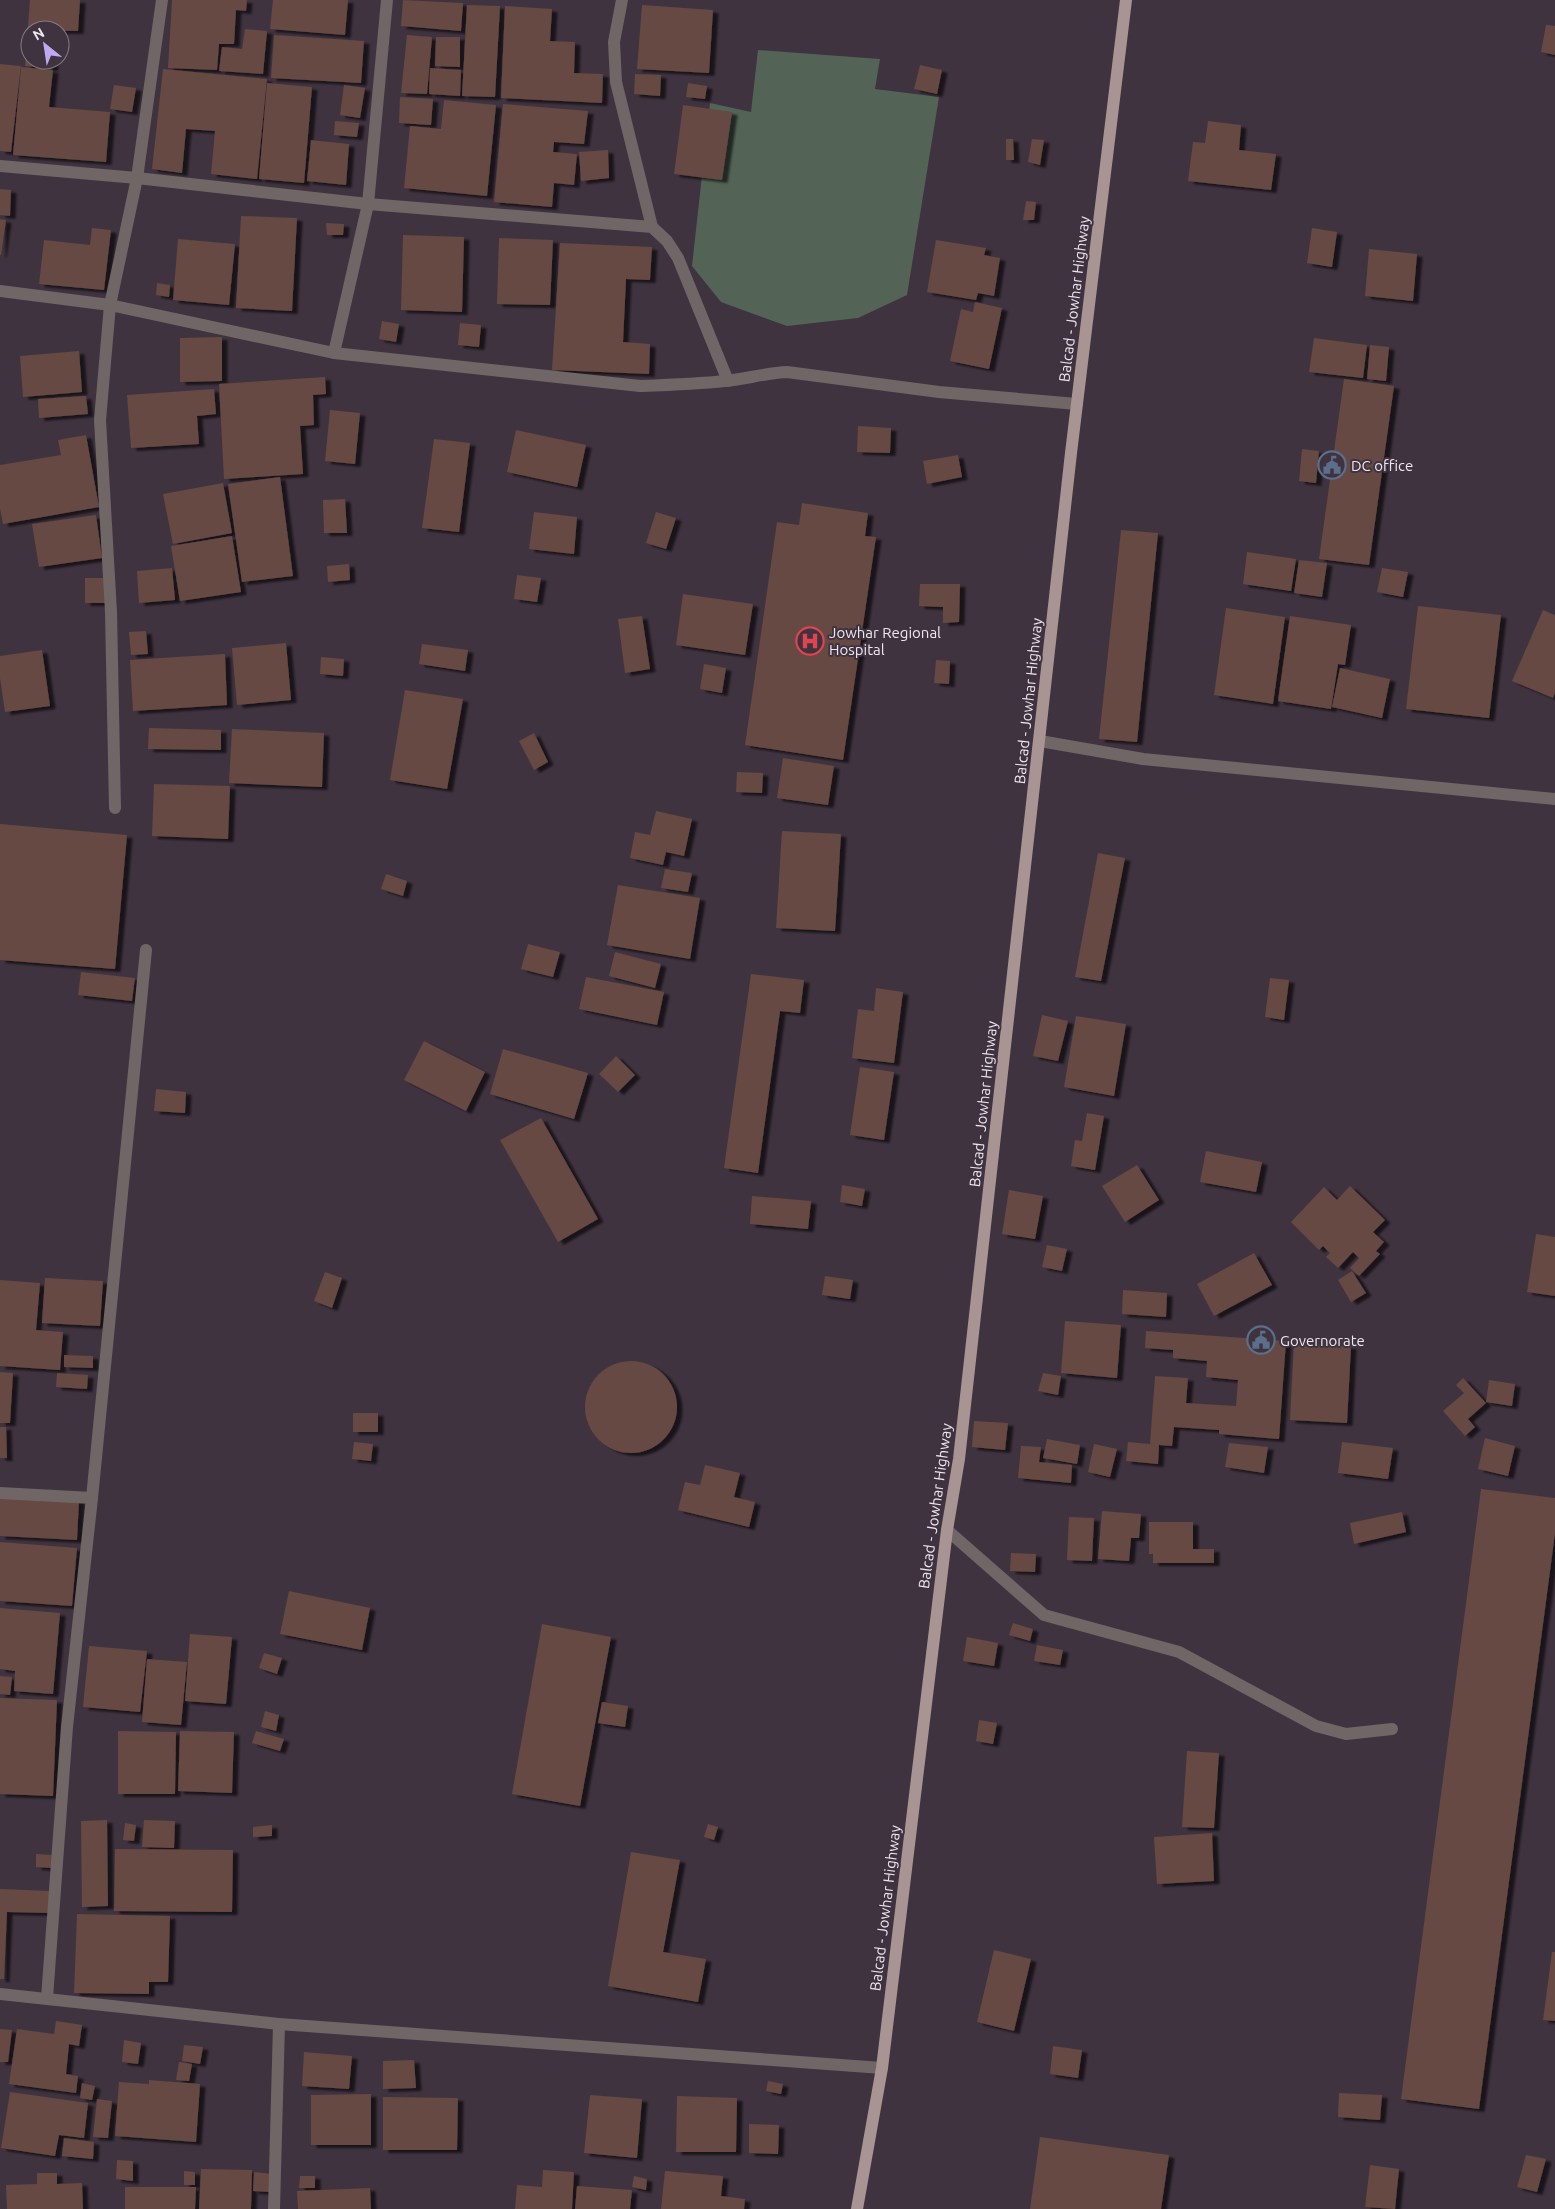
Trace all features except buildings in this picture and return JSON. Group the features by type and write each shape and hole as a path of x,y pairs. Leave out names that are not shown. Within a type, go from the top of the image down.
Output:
{"main road":[{"name":"Balcad - Jowhar Highway","path":"857,2209 882,2068 947,1530 959,1459 1077,404 1126,0"}],"street":[{"path":"115,808 111,612 100,420 110,305 137,178 162,0"},
{"path":"334,352 368,204 387,0"},
{"path":"622,0 614,42 616,82 652,227 667,241 678,258 728,381"},
{"path":"0,166 137,178 368,204 652,227"},
{"path":"0,291 110,305 334,352 640,386 728,381 767,373 787,372 939,392 1077,404"},
{"path":"1040,741 1143,759 1555,798"},
{"path":"47,1998 67,1727 92,1498 146,950"},
{"path":"0,1492 92,1498"},
{"path":"947,1530 1044,1615 1180,1652 1316,1726 1346,1734 1392,1729"},
{"path":"0,1994 279,2024 882,2068"},
{"path":"274,2209 279,2024"}],"green space":[{"path":"758,50 880,59 875,89 939,97 907,295 858,318 787,326 721,302 692,266 710,103 751,112"}],"place":[{"name":"DC office","path":"1332,465"},
{"name":"Jowhar Regional Hospital","path":"810,641"},
{"name":"Governorate","path":"1261,1340"}]}
